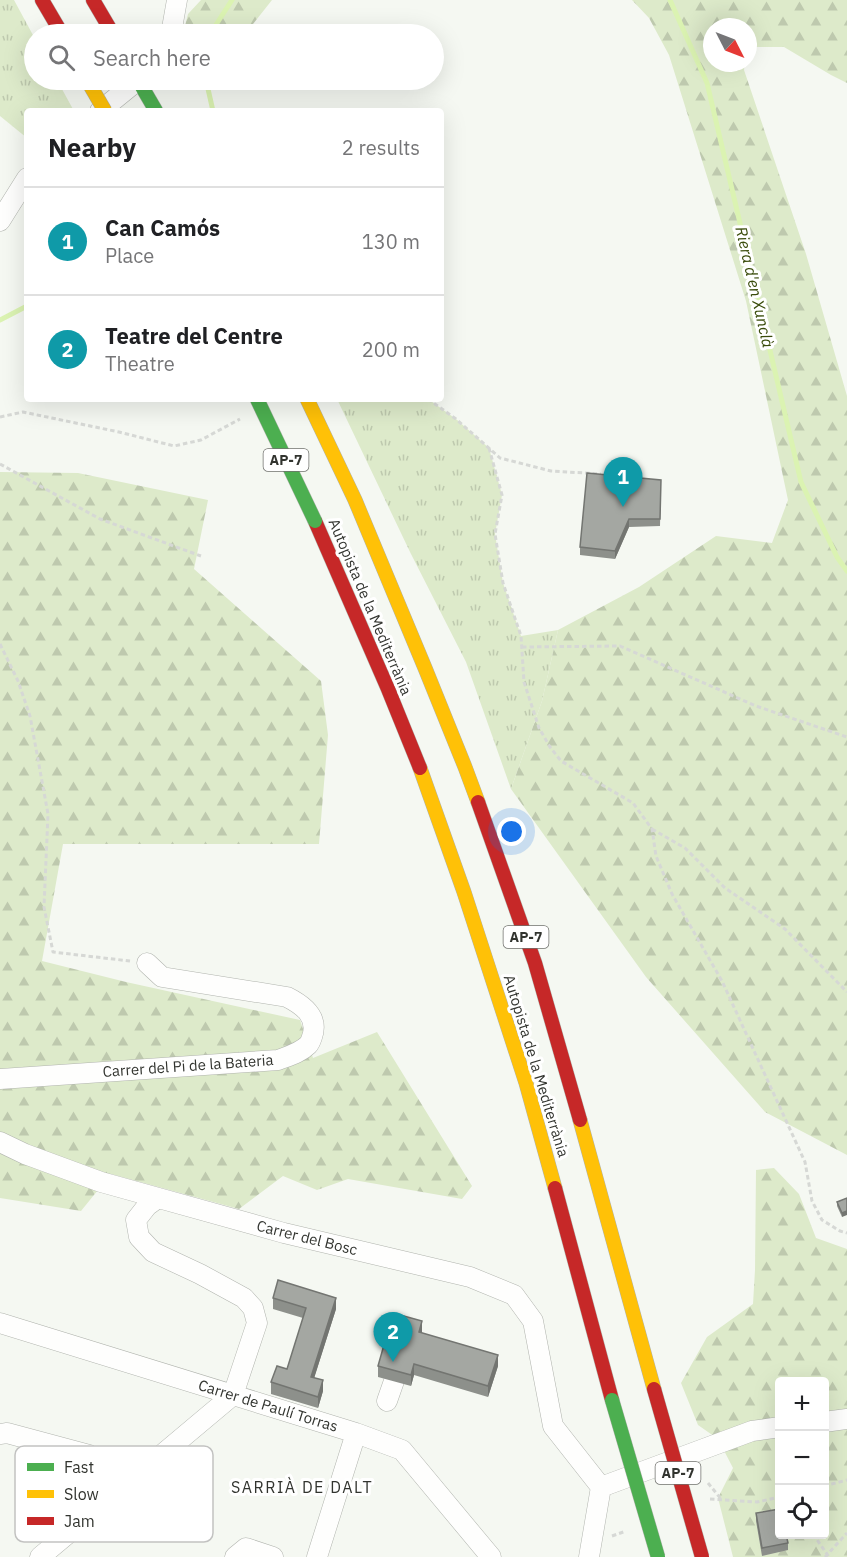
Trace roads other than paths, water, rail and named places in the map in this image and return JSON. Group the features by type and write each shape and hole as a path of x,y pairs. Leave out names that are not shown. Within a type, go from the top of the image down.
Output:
{"highway":[{"path":"42,0 56,24"},
{"path":"93,0 107,24"},
{"path":"92,90 101,108"},
{"path":"144,90 154,108"},
{"name":"Autopista de la Mediterrània","path":"258,402 315,521 392,699 420,768 464,892 526,1083 612,1400 658,1557"},
{"name":"Autopista de la Mediterrània","path":"308,402 355,500 465,767 535,963 702,1557"}],"street":[{"path":"173,24 177,0"},
{"path":"106,108 127,90"},
{"path":"0,221 24,183"},
{"name":"Carrer del Pi de la Bateria","path":"0,1079 278,1060 296,1053 309,1044 314,1024 309,1012 287,997 162,977 147,963"},
{"path":"0,1142 35,1158 101,1182 158,1198"},
{"path":"158,1198 147,1206 136,1220 139,1237 153,1252 244,1298 253,1308 257,1323 232,1395 172,1446"},
{"name":"Carrer del Bosc","path":"158,1198 284,1233 470,1277 514,1295 533,1321 553,1426 602,1487"},
{"name":"Carrer de Paulí Torras","path":"0,1323 356,1433 402,1450 491,1557"},
{"path":"387,1401 394,1381"},
{"path":"829,1421 847,1419"},
{"path":"589,1557 602,1487 752,1431 775,1428"},
{"path":"0,1434 7,1433 55,1446"},
{"path":"317,1557 356,1433"},
{"path":"40,1557 58,1542"},
{"path":"235,1557 246,1548 273,1557"}],"waterway":[{"name":"Riera d'en Xunclà","path":"216,24 232,0"},
{"name":"Riera d'en Xunclà","path":"670,0 707,83 801,482 837,557 847,571"},
{"name":"Riera d'en Xunclà","path":"208,90 212,108"},
{"name":"Riera d'en Xunclà","path":"0,320 24,308"}],"place":[{"name":"Can Camós","path":"623,507"},
{"name":"Teatre del Centre","path":"393,1362"}],"district":[{"name":"SARRIÀ DE DALT","path":"302,1487"}]}
